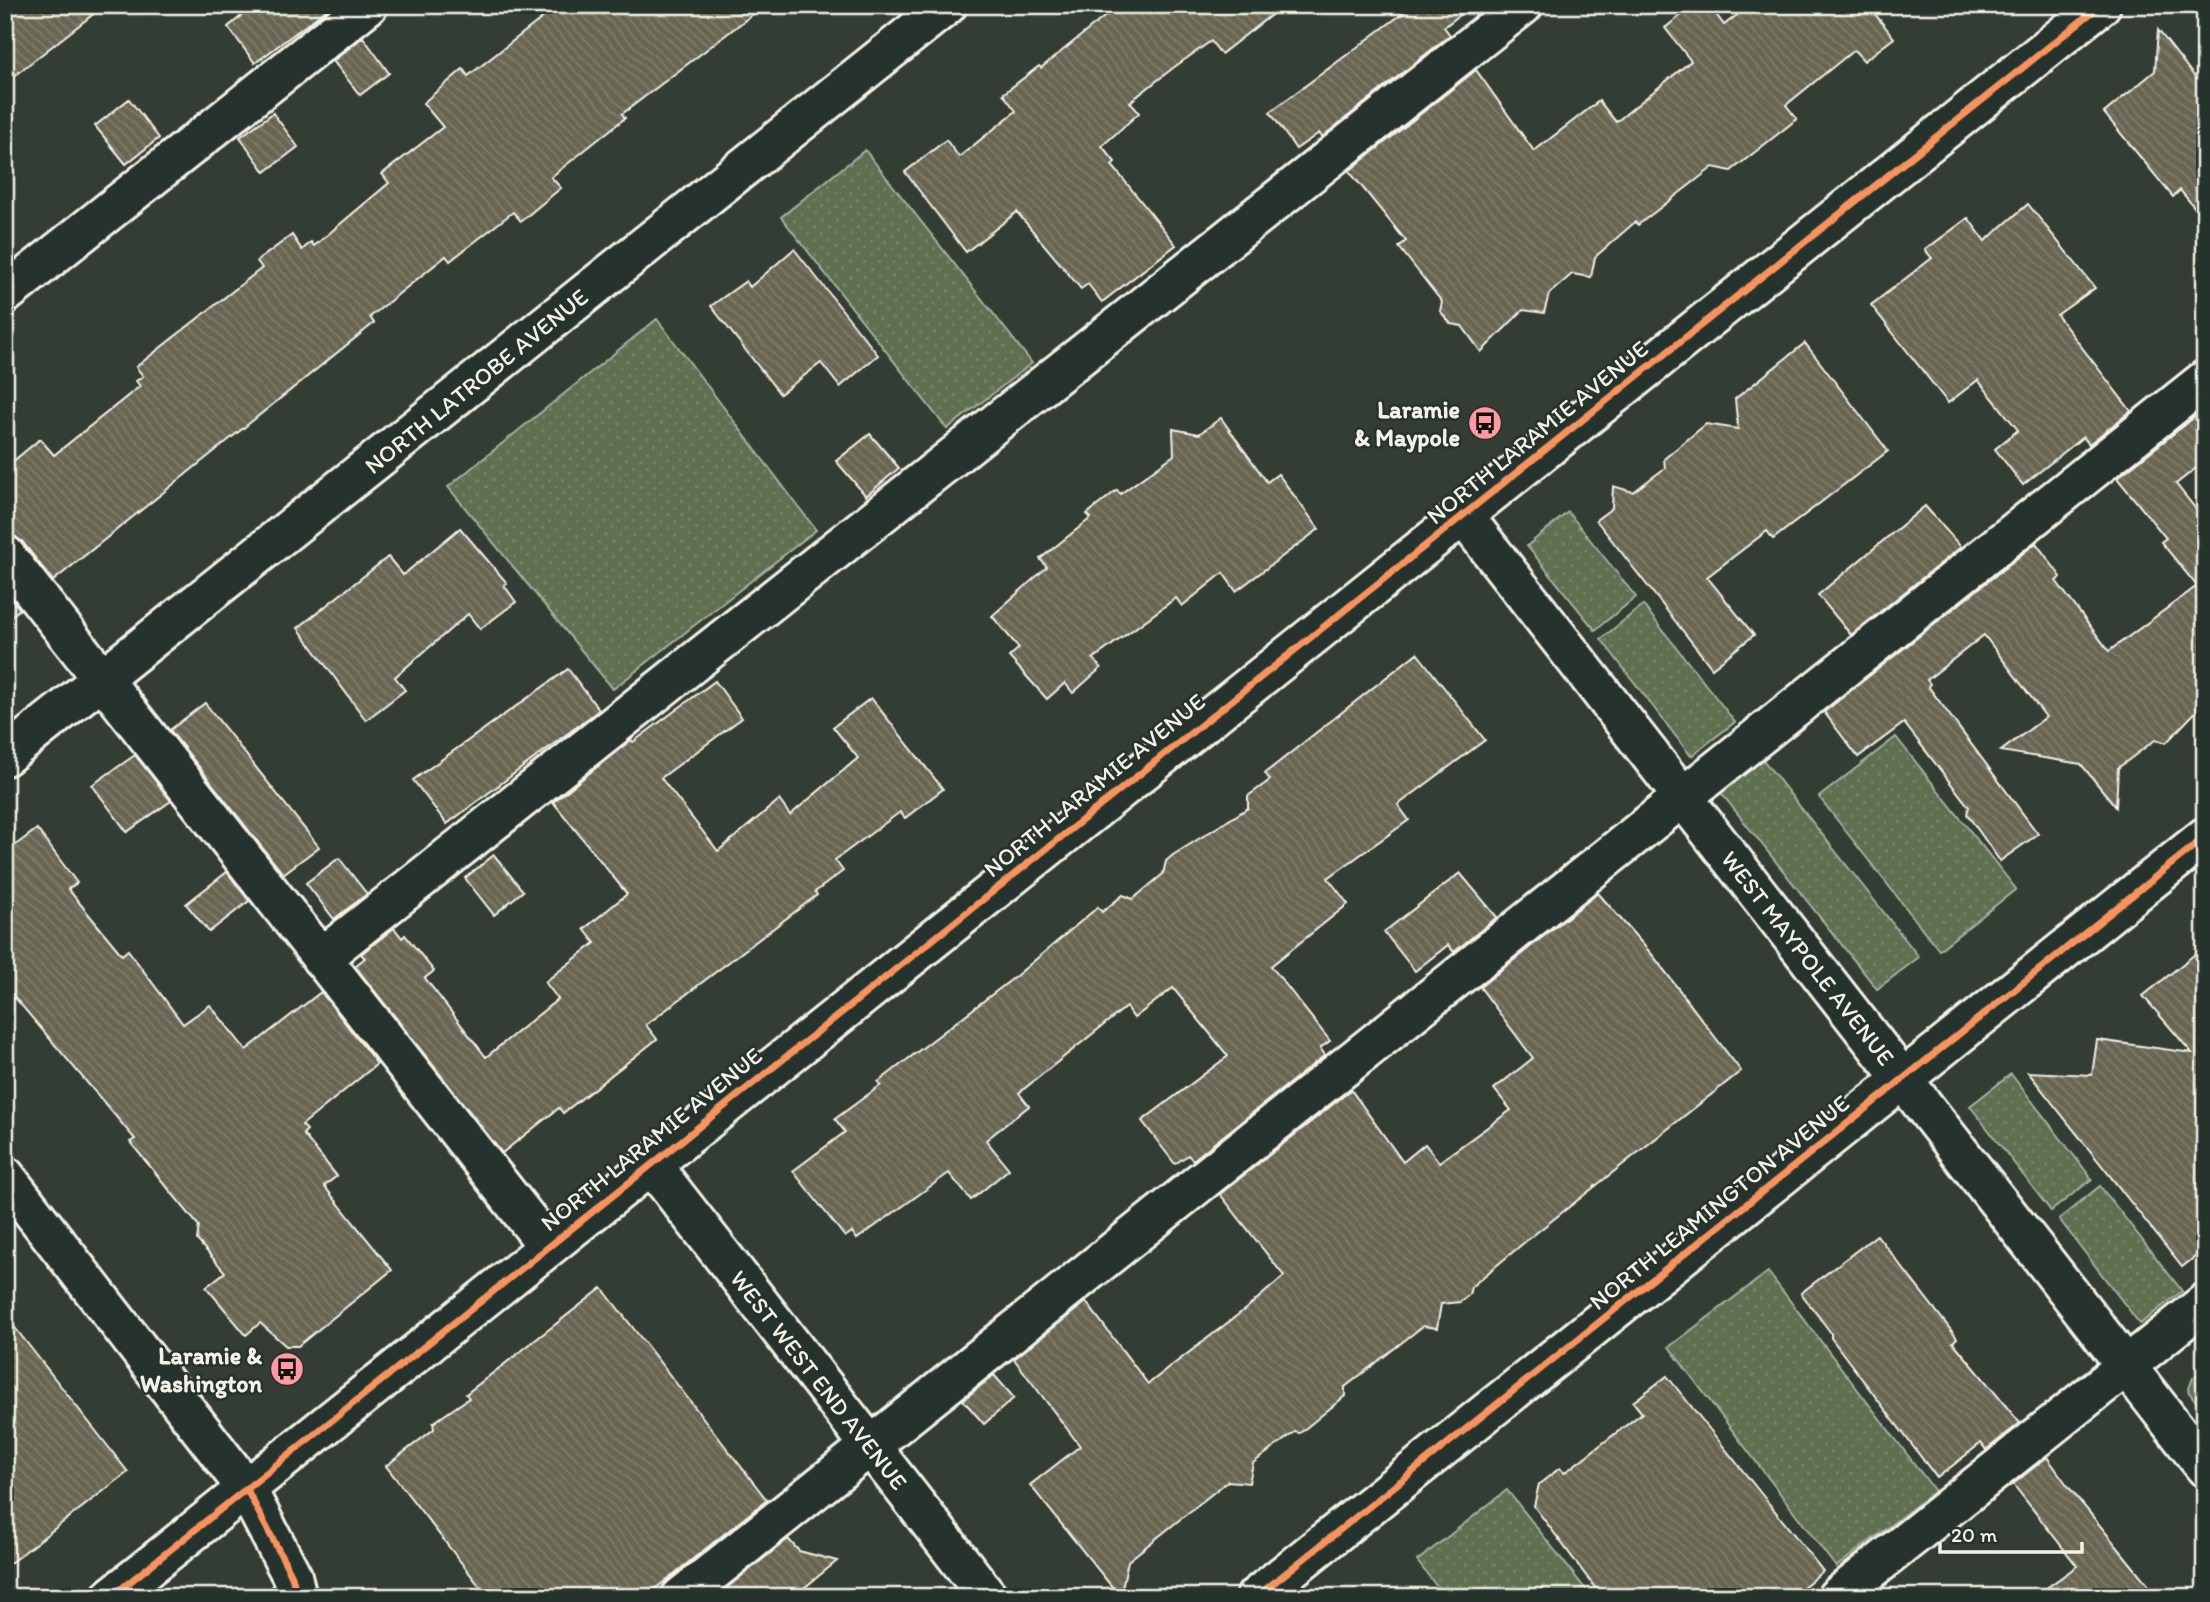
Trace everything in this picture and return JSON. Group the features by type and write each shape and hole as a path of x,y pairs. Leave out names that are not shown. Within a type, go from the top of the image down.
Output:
{"street":[{"path":"5,295 368,5"},
{"name":"NORTH LATROBE AVENUE","path":"5,756 947,5"},
{"path":"321,958 1523,5"},
{"name":"NORTH LARAMIE AVENUE","path":"111,1597 2101,5"},
{"path":"681,1597 2205,380"},
{"name":"WEST MAYPOLE AVENUE","path":"1463,515 2205,1467"},
{"path":"5,555 548,1246"},
{"name":"NORTH LEAMINGTON AVENUE","path":"1256,1597 2205,837"},
{"name":"WEST WEST END AVENUE","path":"651,1164 988,1597"},
{"path":"5,1176 246,1488 292,1576 297,1597"},
{"path":"1837,1597 2205,1303"}],"green space":[{"path":"865,150 1032,363 947,429 781,217"},
{"path":"657,319 816,530 613,689 448,487"},
{"path":"1568,512 1636,597 1595,630 1527,546"},
{"path":"1643,605 1735,722 1691,756 1601,639"},
{"path":"1896,737 2016,889 1939,950 1819,797"},
{"path":"1760,756 1919,957 1877,989 1718,789"},
{"path":"2011,1074 2092,1179 2051,1211 1970,1106"},
{"path":"2100,1186 2182,1291 2140,1324 2059,1219"},
{"path":"1768,1272 1935,1491 1836,1567 1669,1347"},
{"path":"2205,1369 2205,1413 2188,1391 2193,1378"},
{"path":"1507,1490 1590,1595 1588,1597 1445,1597 1417,1561"}],"building":[{"path":"5,5 105,5 5,83"},
{"path":"255,5 333,5 255,63 228,27"},
{"path":"559,5 765,5 622,114 625,118 551,177 561,188 521,221 513,212 450,261 446,256 370,317 374,323 53,581 22,541 5,534 5,468 40,439 54,455 140,386 136,381 143,376 136,367 262,268 257,261 292,235 302,250 311,242 314,246 389,183 382,174 443,127 423,103 463,69 468,76"},
{"path":"1119,5 1284,5 1221,54 1211,41 1173,68 1130,102 1139,113 1102,146 1115,162 1112,165 1176,245 1102,302 1088,284 1081,289 1017,212 966,252 905,172 946,140 959,157 1016,111 1003,94 1039,66 1041,68"},
{"path":"1414,5 1473,5 1444,27 1450,35 1322,137 1319,133 1296,149 1270,112"},
{"path":"1694,5 1709,5 1724,25 1750,5 1868,5 1894,38 1864,61 1854,50 1786,105 1797,119 1731,171 1713,167 1638,225 1635,222 1595,257 1591,277 1572,274 1549,294 1544,313 1523,310 1481,352 1462,326 1451,324 1440,311 1442,302 1399,247 1406,241 1349,171 1476,70 1534,151 1599,101 1616,122 1691,61 1665,28"},
{"path":"2158,30 2205,90 2205,220 2180,190 2173,197 2104,113 2155,71"},
{"path":"363,37 389,73 360,95 333,61"},
{"path":"129,99 159,138 126,164 95,126"},
{"path":"273,113 298,147 265,172 240,137"},
{"path":"2028,204 2095,288 2057,315 2131,411 2089,444 2083,437 2023,485 1995,449 2018,430 1978,380 1948,403 1871,305 1932,258 1925,250 1968,218 1985,241"},
{"path":"794,249 878,355 840,387 821,363 780,394 711,306 746,281 750,287"},
{"path":"1805,343 1888,451 1773,539 1767,531 1707,577 1754,635 1712,668 1596,520 1612,508 1613,486 1633,492 1665,468 1664,459 1706,424 1738,429 1735,399"},
{"path":"2205,409 2205,461 2176,484 2199,513 2205,508 2205,702 2166,743 2155,740 2118,768 2116,807 2081,764 2001,751 2046,717 1984,635 1927,680 1930,684 1928,686 2038,834 2000,861 1967,814 1969,807 1904,723 1858,757 1824,712 2036,543 2061,577 2056,581 2109,651 2197,586 2161,542 2166,538 2117,478"},
{"path":"1221,418 1267,482 1278,474 1319,529 1236,591 1223,573 1182,606 1176,598 1093,659 1101,668 1073,693 1065,683 1047,699 1009,657 1019,648 992,616 1047,567 1040,559 1091,518 1087,514 1117,490 1120,494 1174,455 1173,429 1199,434"},
{"path":"870,434 899,468 866,496 836,461"},
{"path":"1925,506 1961,547 1851,635 1818,595"},
{"path":"460,528 507,583 504,585 516,602 480,629 468,614 395,677 405,690 366,720 298,628 388,557 403,575"},
{"path":"5,591 20,609 5,621"},
{"path":"1417,653 1485,740 1398,805 1409,820 1328,878 1348,904 1271,966 1330,1041 1320,1048 1325,1055 1193,1160 1188,1155 1175,1164 1142,1121 1228,1056 1173,988 1134,1018 1126,1007 1019,1093 1029,1106 986,1140 1009,1169 971,1200 949,1173 857,1239 852,1232 845,1237 793,1171 845,1132 835,1119 881,1085 878,1082 1016,976 1098,907 1102,912 1123,895 1133,899 1163,874 1166,861 1173,855 1248,808 1248,796 1270,780 1265,773"},
{"path":"568,669 599,710 447,824 413,780"},
{"path":"715,681 742,718 661,778 718,851 779,800 790,815 858,758 833,727 871,698 943,789 905,818 900,812 835,860 843,871 815,892 817,895 646,1025 657,1039 563,1113 559,1108 502,1153 355,966 365,958 361,954 394,928 402,938 405,935 434,971 425,978 486,1057 558,999 545,982 595,943 584,929 627,894 553,802 631,740 633,742"},
{"path":"205,703 319,847 283,874 170,730"},
{"path":"135,755 171,801 127,832 92,785"},
{"path":"37,829 77,883 68,889 122,955 128,950 183,1024 210,1005 246,1050 321,992 377,1064 302,1125 307,1130 303,1134 337,1176 324,1186 392,1270 298,1346 286,1346 260,1323 246,1335 206,1287 225,1272 197,1240 199,1226 130,1142 135,1139 5,986 5,853"},
{"path":"494,855 523,891 494,915 465,878"},
{"path":"339,858 367,894 334,919 306,883"},
{"path":"227,872 249,901 209,932 186,904"},
{"path":"1460,873 1497,917 1454,952 1448,945 1415,971 1384,932"},
{"path":"1598,893 1654,957 1741,1071 1526,1241 1471,1287 1469,1295 1460,1302 1441,1304 1437,1328 1423,1326 1345,1387 1345,1396 1300,1433 1295,1432 1253,1463 1249,1483 1228,1481 1128,1561 1120,1597 1030,1485 1080,1446 1014,1359 1086,1302 1148,1384 1248,1307 1284,1276 1220,1194 1351,1090 1403,1162 1425,1144 1439,1162 1511,1110 1494,1089 1533,1058 1480,987"},
{"path":"2205,946 2205,1249 2182,1267 2028,1072 2092,1075 2097,1040 2192,1053 2143,996"},
{"path":"1877,1235 1957,1338 1953,1342 2020,1423 1986,1450 1981,1443 1937,1478 1831,1338 1831,1333 1801,1293"},
{"path":"602,1288 767,1500 645,1597 488,1597 386,1466 434,1429 433,1423 469,1398 466,1394"},
{"path":"5,1315 128,1472 5,1567"},
{"path":"994,1375 1014,1398 984,1424 963,1400"},
{"path":"1667,1376 1823,1571 1791,1597 1602,1597 1534,1506 1539,1484 1560,1468 1564,1473 1642,1413 1633,1402"},
{"path":"2047,1457 2158,1597 2034,1597 2077,1566 2013,1484"},
{"path":"788,1539 799,1551 837,1561 793,1597 719,1594"}],"cycle path":[{"path":"111,1597 2101,5"},
{"path":"1256,1597 2205,837"},
{"path":"246,1488 292,1576 297,1597"}],"place":[{"name":"Laramie & Maypole","path":"1485,423"},
{"name":"Laramie & Washington","path":"287,1369"}]}
